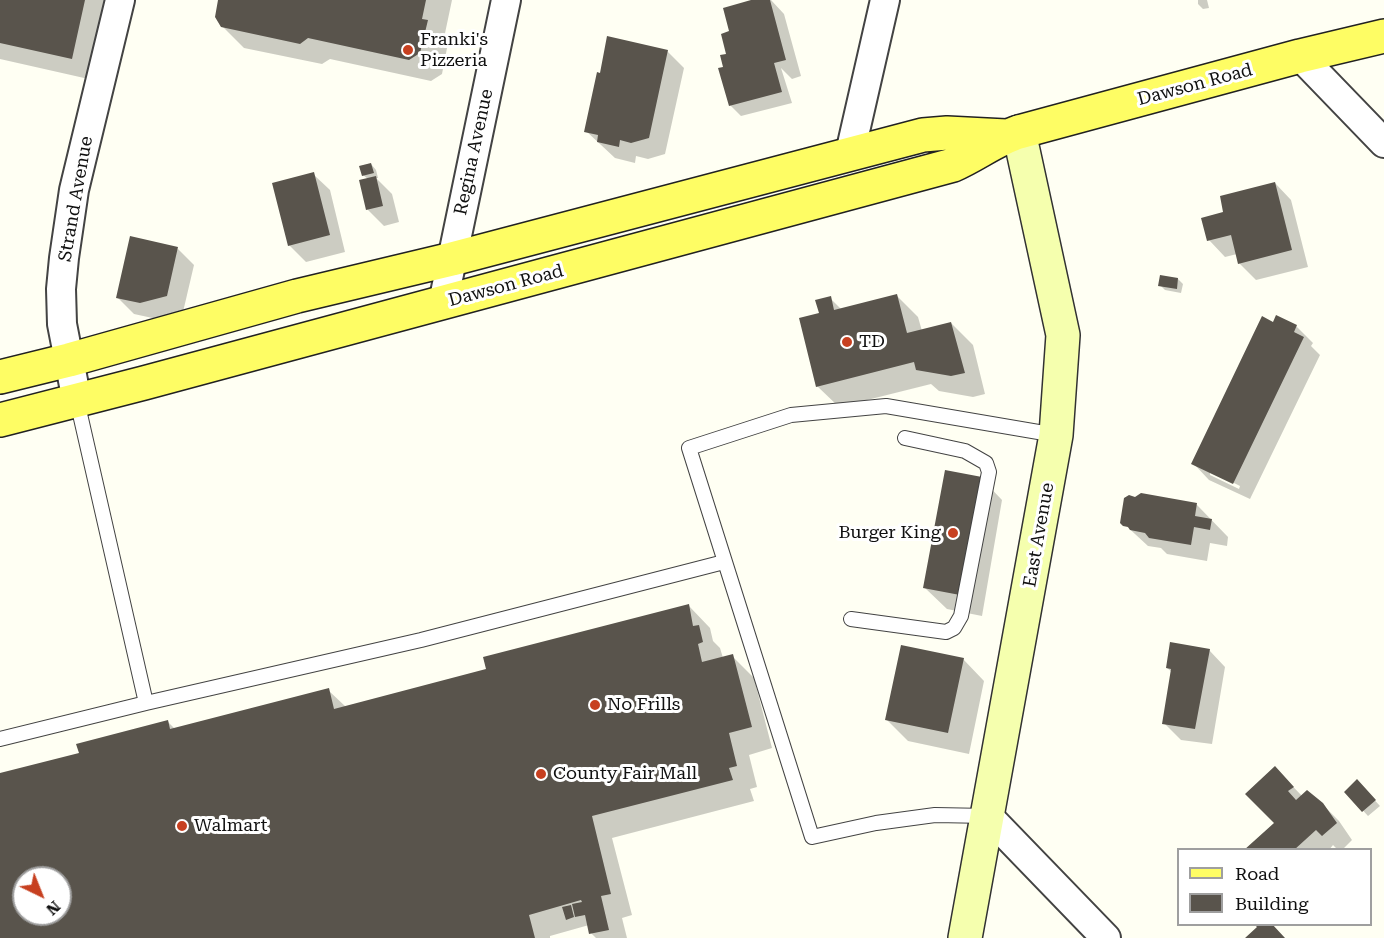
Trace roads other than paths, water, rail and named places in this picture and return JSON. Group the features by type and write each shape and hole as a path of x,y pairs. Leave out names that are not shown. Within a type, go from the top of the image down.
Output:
{"main road":[{"name":"Dawson Road","path":"0,420 953,165 1013,134 1384,36"},
{"name":"Dawson Road","path":"0,377 297,296 452,259 923,135 1013,134"}],"street":[{"name":"Strand Avenue","path":"77,401 62,324 61,289 68,223 120,0"},
{"name":"Regina Avenue","path":"443,303 506,0"},
{"path":"850,153 885,0"},
{"path":"1300,57 1384,143"},
{"name":"East Avenue","path":"965,938 1056,435 1064,335 1013,134"},
{"path":"988,816 1106,938"}],"lane":[{"path":"77,401 146,703"},
{"path":"988,816 934,815 876,823 812,837 689,448 791,415 886,406 1056,435"},
{"path":"850,619 946,632 954,628 961,616 989,472 986,463 965,451 905,438"},
{"path":"0,739 146,703 433,638 724,562"}],"place":[{"name":"Franki's Pizzeria","path":"408,50"},
{"name":"TD","path":"847,342"},
{"name":"Burger King","path":"953,533"},
{"name":"No Frills","path":"595,705"},
{"name":"County Fair Mall","path":"541,774"},
{"name":"Walmart","path":"182,826"}]}
